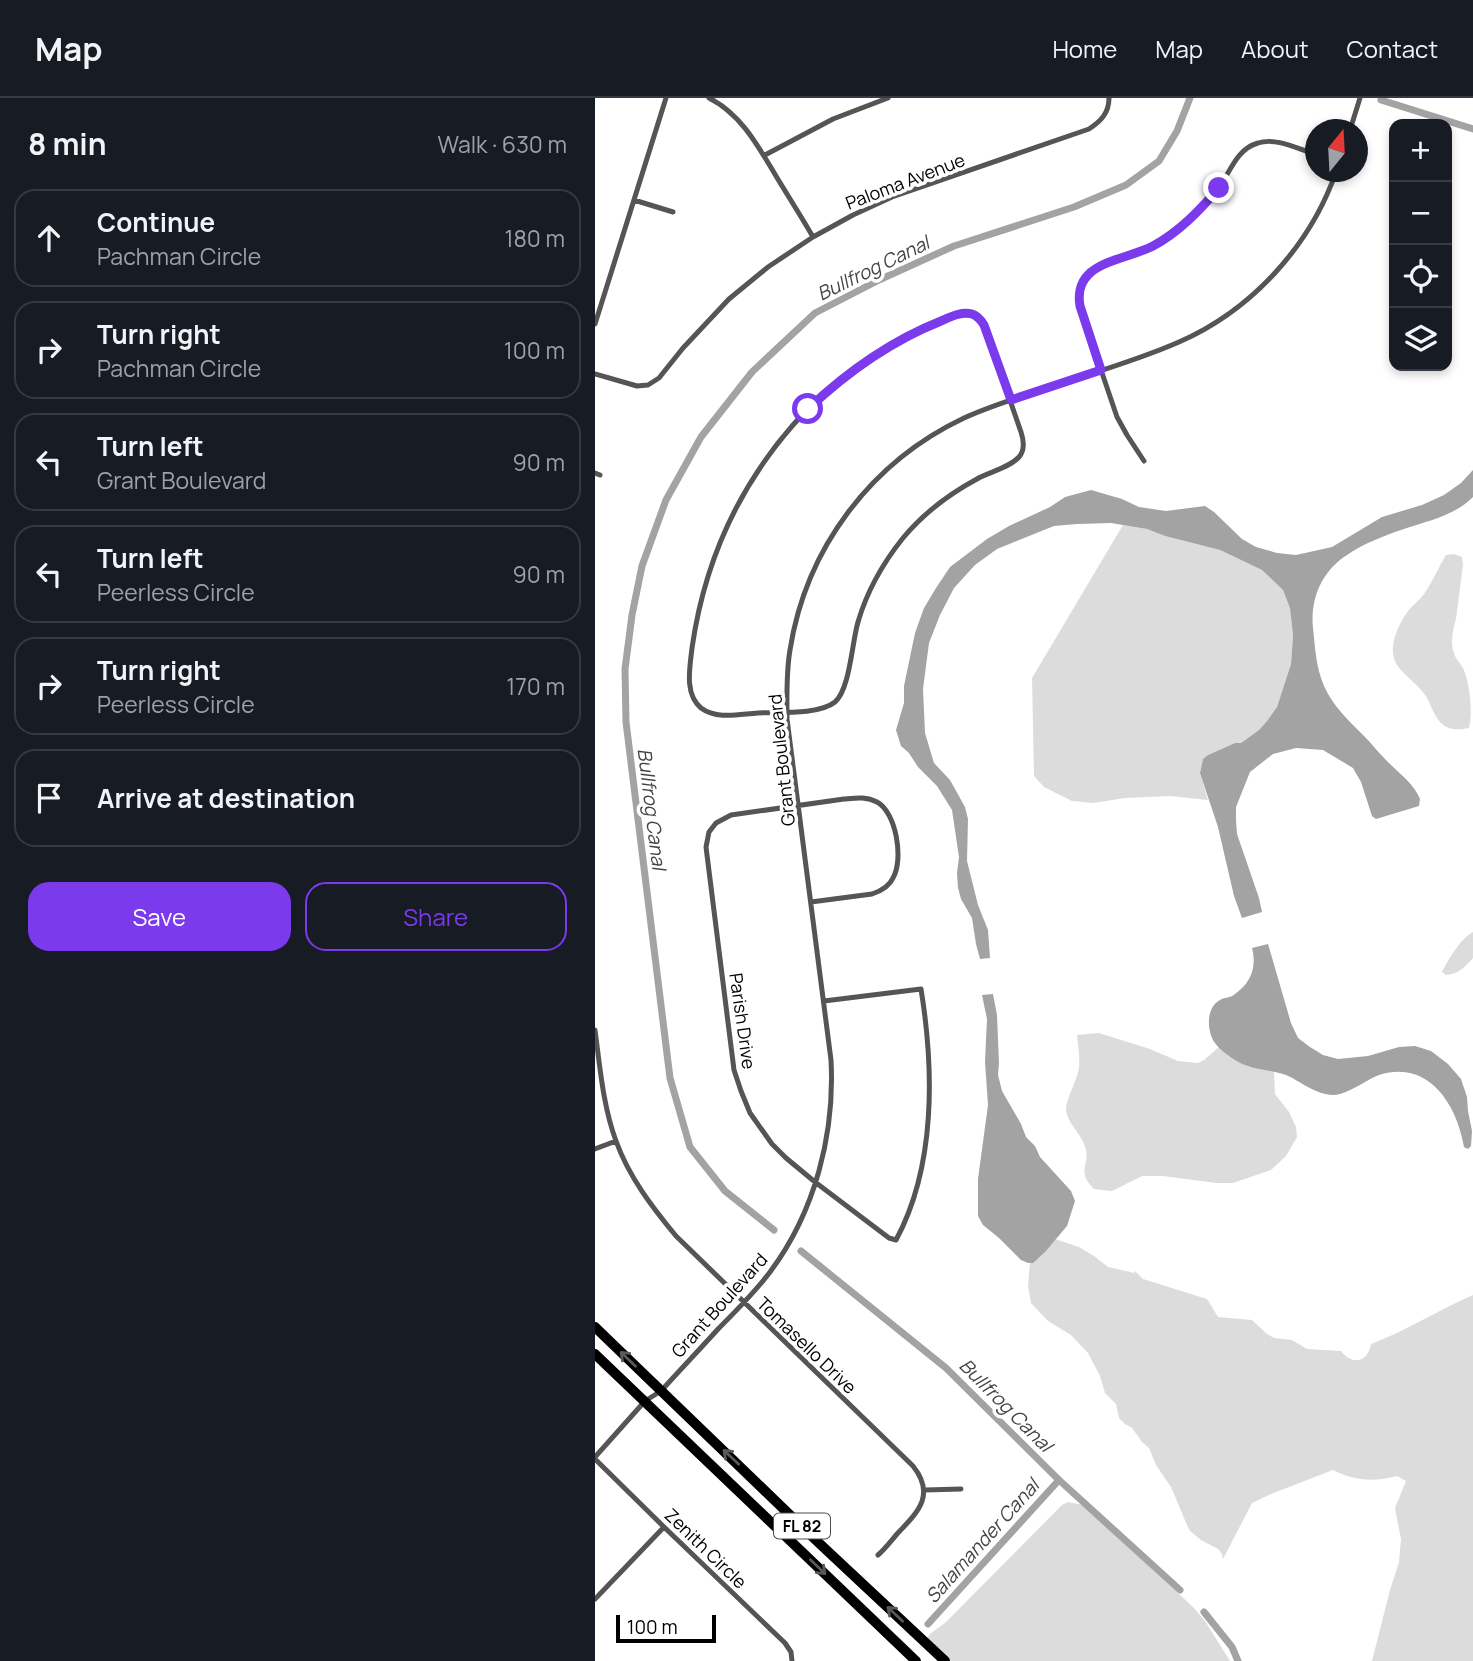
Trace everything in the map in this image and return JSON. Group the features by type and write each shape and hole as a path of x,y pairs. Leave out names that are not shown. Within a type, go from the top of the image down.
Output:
{"highway":[{"name":"FL 82","path":"595,1327 945,1661"},
{"name":"FL 82","path":"595,1354 916,1661"}],"street":[{"path":"595,324 666,98"},
{"path":"709,98 736,118 765,155 813,237"},
{"path":"765,155 833,119 888,98"},
{"name":"Paloma Avenue","path":"595,374 637,386 648,386 659,378 707,322 742,287 813,237 892,197 1079,133 1096,124 1107,110 1109,98"},
{"path":"1353,119 1360,98"},
{"path":"1144,461 1117,417 1081,314 1079,298 1082,283 1087,275 1103,265 1155,245 1184,225 1219,188 1235,160 1249,147 1258,142 1276,142 1305,151"},
{"name":"Grant Boulevard","path":"595,1458 645,1401 661,1391 766,1277 789,1243 805,1210 824,1152 831,1107 832,1076 787,711 790,652 800,606 822,552 843,519 872,484 894,462 922,442 963,418 1182,341 1241,305 1295,249 1319,210 1332,182"},
{"path":"634,200 673,212"},
{"path":"972,314 980,318 984,325 1011,400 1024,441 1020,456 954,492 904,538 884,565 864,604 857,624 846,681 839,698 818,710 787,711 730,715 710,713 701,708 692,694 689,676 695,630 705,584 721,537 762,463 808,409 848,374 881,351 939,322 972,314"},
{"path":"798,806 844,799 870,799 879,803 890,814 896,836 897,869 889,885 872,894 811,902"},
{"name":"Parish Drive","path":"798,806 740,813 723,818 709,832 706,847 734,1070 750,1113 767,1138 786,1158 889,1238 896,1240 905,1224 916,1190 929,1111 929,1055 921,989 824,1001"},
{"name":"Tomasello Drive","path":"595,1030 605,1100 616,1141 652,1207 676,1237 913,1466 922,1479 925,1490"},
{"path":"595,1149 616,1141"},
{"name":"Zenith Circle","path":"595,1458 785,1643 791,1652 792,1661"},
{"path":"878,1555 916,1514 925,1490 961,1489"},
{"path":"595,1599 664,1527"}],"shaded area":[{"path":"1473,470 1473,497 1465,504 1439,518 1373,541 1338,561 1319,586 1314,606 1316,657 1321,679 1328,693 1336,706 1414,788 1420,799 1419,806 1376,819 1372,816 1361,782 1353,768 1323,750 1296,748 1273,754 1250,772 1236,807 1237,834 1262,912 1242,918 1234,896 1218,827 1200,773 1203,759 1235,743 1241,743 1259,730 1277,707 1291,664 1293,635 1290,608 1283,590 1262,570 1220,550 1147,529 1111,523 1054,526 997,549 975,565 954,588 940,615 929,643 923,689 925,733 934,763 950,780 965,807 968,819 967,861 978,905 988,930 990,958 980,959 972,918 958,888 959,857 952,810 937,786 901,746 896,730 904,703 904,686 915,633 924,608 950,567 1009,526 1065,497 1091,490 1139,507 1166,511 1205,506 1242,539 1256,547 1296,555 1332,547 1382,517 1444,495"},
{"path":"1123,525 1147,529 1220,550 1262,570 1283,590 1290,607 1293,635 1291,664 1277,707 1259,730 1241,743 1235,743 1203,759 1200,773 1208,800 1170,796 1093,803 1072,801 1044,787 1034,776 1032,678"},
{"path":"1446,555 1462,557 1463,565 1452,645 1465,674 1471,707 1469,728 1460,729 1448,728 1439,721 1426,696 1397,665 1393,653 1394,639 1403,619 1424,594"},
{"path":"1473,932 1473,958 1458,972 1446,975 1442,972 1451,955"},
{"path":"1268,944 1291,1023 1298,1038 1310,1047 1323,1055 1338,1059 1415,1046 1431,1051 1448,1064 1461,1079 1467,1097 1472,1131 1471,1146 1468,1149 1464,1147 1455,1116 1438,1089 1412,1074 1397,1072 1379,1075 1333,1095 1312,1089 1286,1075 1241,1063 1218,1047 1209,1028 1213,1007 1220,1000 1241,990 1253,968 1252,948"},
{"path":"993,994 997,1015 998,1075 1002,1091 1026,1137 1071,1191 1075,1201 1067,1226 1033,1263 1021,1260 983,1225 978,1216 978,1179 988,1105 985,1062 987,1019 982,995"},
{"path":"1099,1033 1178,1061 1198,1063 1219,1047 1245,1063 1274,1071 1275,1094 1289,1112 1296,1127 1297,1137 1286,1156 1271,1170 1233,1183 1142,1176 1112,1191 1094,1189 1085,1176 1087,1157 1084,1144 1066,1110 1079,1068 1077,1035"},
{"path":"1055,1239 1079,1247 1108,1267 1134,1273 1135,1271 1143,1279 1207,1299 1218,1317 1252,1320 1274,1338 1292,1340 1307,1349 1341,1351 1355,1360 1367,1355 1371,1344 1473,1295 1473,1661 1372,1661 1399,1562 1401,1539 1395,1508 1406,1481 1397,1476 1364,1479 1333,1470 1252,1503 1223,1559 1218,1549 1190,1531 1171,1487 1156,1465 1149,1448 1132,1428 1119,1418 1116,1404 1105,1393 1088,1353 1071,1335 1048,1321 1031,1303 1028,1286 1030,1263 1041,1256"},
{"path":"1068,1502 1083,1505 1193,1607 1230,1661 951,1661 927,1638"}],"waterway":[{"name":"Bullfrog Canal","path":"774,1230 725,1191 690,1147 670,1078 626,722 625,669 642,566 666,500 701,437 752,372 815,313 954,246 1074,207 1126,185 1159,161 1177,131 1190,98"},
{"path":"1381,100 1473,129"},
{"name":"Bullfrog Canal","path":"801,1251 946,1368 1059,1480 1180,1590"},
{"name":"Salamander Canal","path":"928,1624 1059,1480"},
{"name":"Bullfrog Canal","path":"1204,1612 1232,1647 1238,1661"}],"route":[{"path":"808,409 848,374 881,351 928,327 964,314 980,318 984,325 1011,400 1101,370 1081,314 1080,290 1087,275 1103,265 1165,239 1193,217 1219,188"}]}
